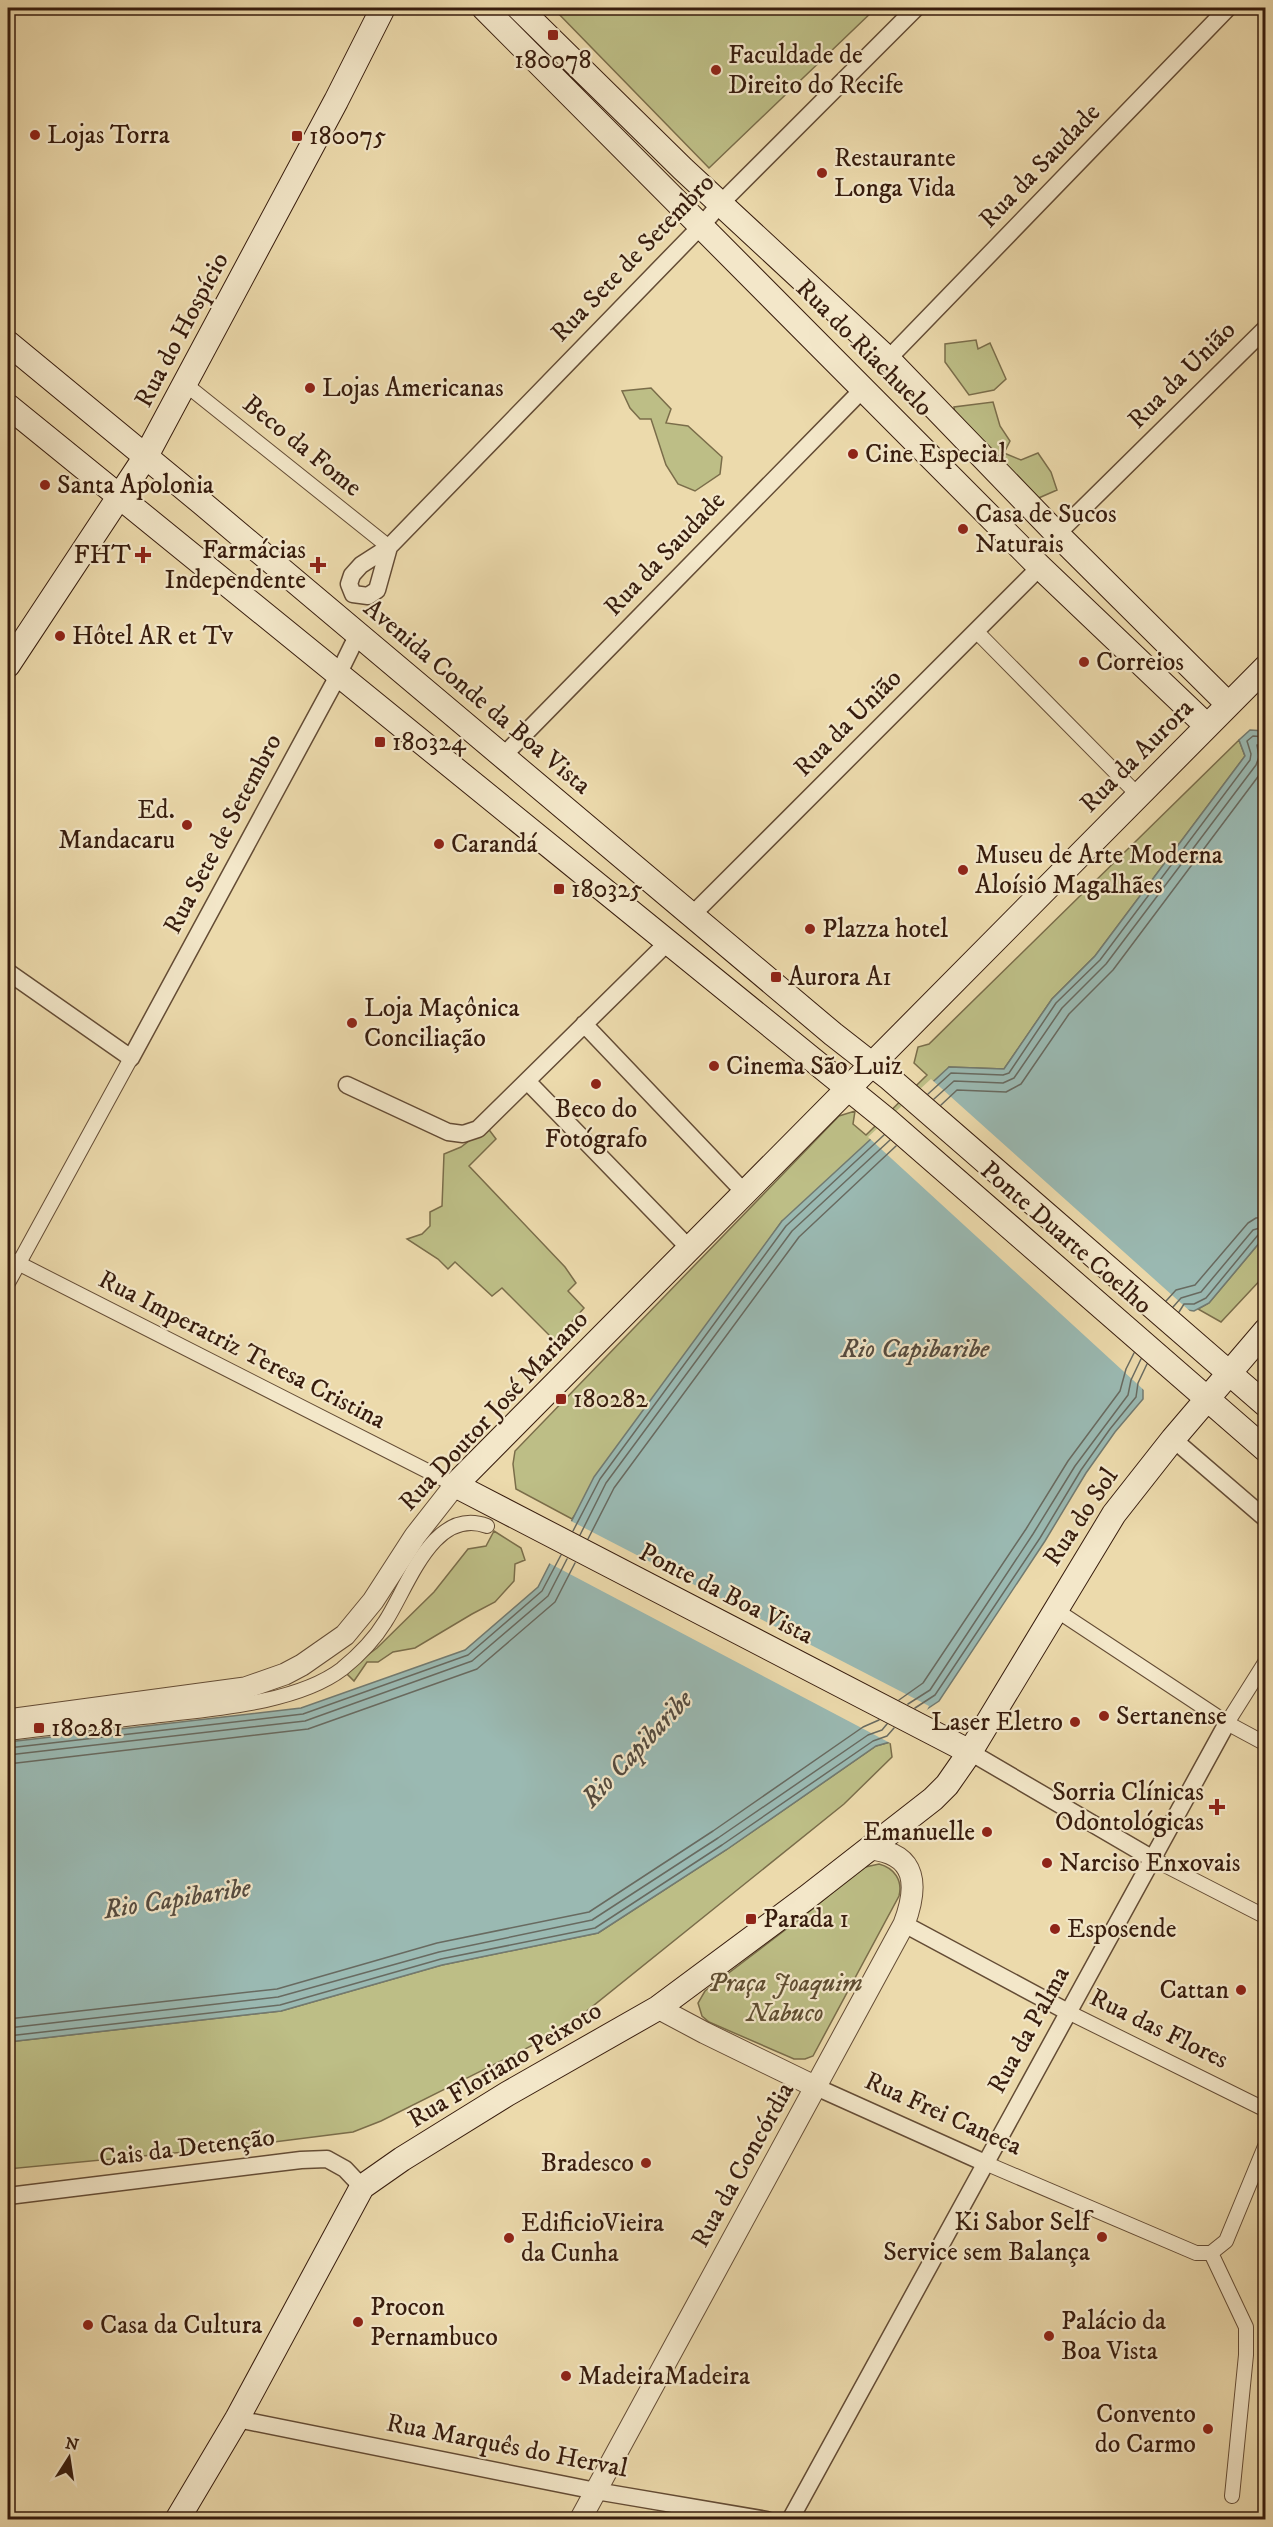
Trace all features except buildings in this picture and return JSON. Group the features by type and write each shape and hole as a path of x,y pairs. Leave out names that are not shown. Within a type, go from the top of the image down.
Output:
{"main road":[{"name":"Rua do Hospício","path":"8,665 146,456 336,101 383,8"},
{"name":"Rua do Riachuelo","path":"484,8 1040,567 1207,726"},
{"name":"Rua do Riachuelo","path":"519,8 683,169 888,359 1057,534 1228,704"},
{"name":"Avenida Conde da Boa Vista","path":"8,343 909,1095"},
{"path":"8,406 847,1088"},
{"name":"Rua da Aurora","path":"872,1064 1266,667"},
{"name":"Rua Doutor José Mariano","path":"456,1485 872,1064"},
{"name":"Ponte Duarte Coelho","path":"847,1088 887,1120 1266,1450"},
{"name":"Ponte Duarte Coelho","path":"909,1095 1266,1405"},
{"name":"Rua do Sol","path":"970,1752 1114,1514 1228,1372 1264,1335"},
{"name":"Ponte da Boa Vista","path":"456,1485 493,1518 970,1752"},
{"name":"Rua Floriano Peixoto","path":"177,2520 237,2419 362,2187 402,2159 507,2094 658,2008 902,1825 947,1785 970,1752"}],"street":[{"name":"Rua Sete de Setembro","path":"388,547 721,203 916,8"},
{"name":"Rua da Saudade","path":"888,359 1228,8"},
{"name":"Rua da União","path":"1057,534 1266,328"},
{"name":"Beco da Fome","path":"185,384 388,547"},
{"name":"Rua da Saudade","path":"503,756 864,388"},
{"name":"Rua da União","path":"692,915 1040,567"},
{"path":"976,631 1138,795"},
{"name":"Rua Sete de Setembro","path":"131,1058 358,634"},
{"path":"347,1086 448,1132 463,1134 478,1129 667,943"},
{"path":"8,972 131,1058 12,1261 8,1283"},
{"path":"584,1024 745,1193"},
{"path":"527,1081 690,1248"},
{"name":"Rua Imperatriz Teresa Cristina","path":"12,1261 456,1485"},
{"path":"1173,1438 1266,1519"},
{"name":"Rua Doutor José Mariano","path":"8,1720 245,1688 285,1674 345,1635 373,1600 415,1536 456,1485"},
{"path":"8,1733 233,1706 272,1698 317,1683 340,1670 364,1649 385,1623 432,1541 450,1527 493,1518"},
{"path":"1056,1610 1227,1723 1266,1744"},
{"name":"Rua da Palma","path":"790,2520 1227,1723 1266,1661"},
{"path":"970,1752 1154,1859 1266,1917"},
{"name":"Rua da Concórdia","path":"580,2520 904,1924 913,1899 908,1869 888,1851 871,1849"},
{"name":"Rua das Flores","path":"904,1924 1068,2012 1266,2110"},
{"name":"Rua Frei Caneca","path":"658,2008 816,2087 985,2163 1196,2253 1211,2253"},
{"path":"1232,2496 1246,2355 1246,2327 1211,2253 1226,2241 1266,2144"},
{"name":"Cais da Detenção","path":"8,2196 301,2160 327,2159 345,2169 362,2187"},
{"name":"Rua Marquês do Herval","path":"237,2419 596,2490 767,2520"}],"green space":[{"name":"Faculdade de Direito do Recife","path":"553,8 876,8 709,168"},
{"path":"976,340 978,349 990,343 1006,379 994,390 969,395 945,362 945,344"},
{"path":"651,388 671,409 666,423 688,426 722,457 720,474 695,491 678,484 666,465 651,419 640,419 630,408 622,391"},
{"path":"993,402 1000,426 1010,441 1004,453 1021,460 1038,453 1051,472 1057,490 1034,500 956,420 954,407"},
{"path":"1239,740 1245,756 1095,956 1052,999 1004,1069 949,1067 892,1159 782,1221 572,1519 516,1489 513,1464 515,1451 839,1116 855,1111 853,1124 866,1135 927,1075 914,1063 918,1047 929,1044"},
{"path":"487,1127 496,1139 469,1166 565,1267 576,1283 568,1291 584,1308 555,1341 502,1288 492,1296 455,1262 448,1269 438,1259 407,1239 422,1234 430,1226 430,1212 442,1206 444,1154 461,1147"},
{"path":"1265,1236 1265,1275 1221,1322 1198,1309 1209,1303"},
{"path":"494,1531 521,1548 525,1560 515,1564 514,1581 495,1602 415,1648 393,1652 378,1662 367,1662 354,1681 345,1672 377,1648 434,1592 468,1549 486,1546"},
{"path":"890,1742 892,1757 844,1804 563,2030 381,2121 353,2132 226,2148 8,2169 8,2042 281,2011 442,1965 598,1933 726,1850 876,1746"},
{"name":"Praça Joaquim Nabuco","path":"879,1864 889,1868 896,1876 900,1885 899,1896 813,2056 794,2059 709,2022 702,2016 698,2003 705,1991 814,1908 861,1868"}],"water":[{"name":"Rio Capibaribe","path":"1250,730 1265,731 1265,1236 1209,1303 1194,1311 1187,1310 1143,1385 1143,1399 1115,1432 1086,1473 1045,1541 939,1701 909,1721 890,1742 876,1746 726,1850 598,1933 442,1965 281,2011 8,2042 8,1742 301,1708 465,1650 538,1587 594,1477 782,1221 949,1067 1004,1069 1052,999 1095,956 1245,756 1239,740"}],"pier":[{"path":"931,1079 1192,1313 1189,1313 1149,1378 1146,1392 868,1137"},
{"path":"569,1520 929,1706 927,1710 911,1723 892,1744 547,1562"}],"place":[{"name":"180078","path":"553,35"},
{"name":"Faculdade de Direito do Recife","path":"716,70"},
{"name":"Lojas Torra","path":"35,135"},
{"name":"180075","path":"297,136"},
{"name":"Restaurante Longa Vida","path":"822,173"},
{"name":"Lojas Americanas","path":"310,388"},
{"name":"Cine Especial","path":"853,454"},
{"name":"Santa Apolonia","path":"45,485"},
{"name":"Casa de Sucos Naturais","path":"963,529"},
{"name":"FHT","path":"143,555"},
{"name":"Farmácias Independente","path":"318,565"},
{"name":"Hôtel AR et Tv","path":"60,636"},
{"name":"Correios","path":"1084,662"},
{"name":"180324","path":"380,742"},
{"name":"Ed. Mandacaru","path":"187,825"},
{"name":"Carandá","path":"439,844"},
{"name":"Museu de Arte Moderna Aloísio Magalhães","path":"963,870"},
{"name":"180325","path":"559,889"},
{"name":"Plazza hotel","path":"810,929"},
{"name":"Aurora A1","path":"776,977"},
{"name":"Loja Maçônica Conciliação","path":"352,1023"},
{"name":"Cinema São Luiz","path":"714,1066"},
{"name":"Beco do Fotógrafo","path":"596,1084"},
{"name":"180282","path":"561,1399"},
{"name":"Sertanense","path":"1104,1716"},
{"name":"Laser Eletro","path":"1075,1722"},
{"name":"180281","path":"39,1728"},
{"name":"Sorria Clínicas Odontológicas","path":"1217,1807"},
{"name":"Emanuelle","path":"987,1832"},
{"name":"Narciso Enxovais","path":"1047,1863"},
{"name":"Parada 1","path":"751,1919"},
{"name":"Esposende","path":"1055,1929"},
{"name":"Cattan","path":"1241,1990"},
{"name":"Bradesco","path":"646,2163"},
{"name":"Ki Sabor Self Service sem Balança","path":"1102,2237"},
{"name":"EdificioVieira da Cunha","path":"509,2238"},
{"name":"Procon Pernambuco","path":"358,2322"},
{"name":"Casa da Cultura","path":"88,2325"},
{"name":"Palácio da Boa Vista","path":"1049,2336"},
{"name":"MadeiraMadeira","path":"566,2376"},
{"name":"Convento do Carmo","path":"1208,2429"}]}
